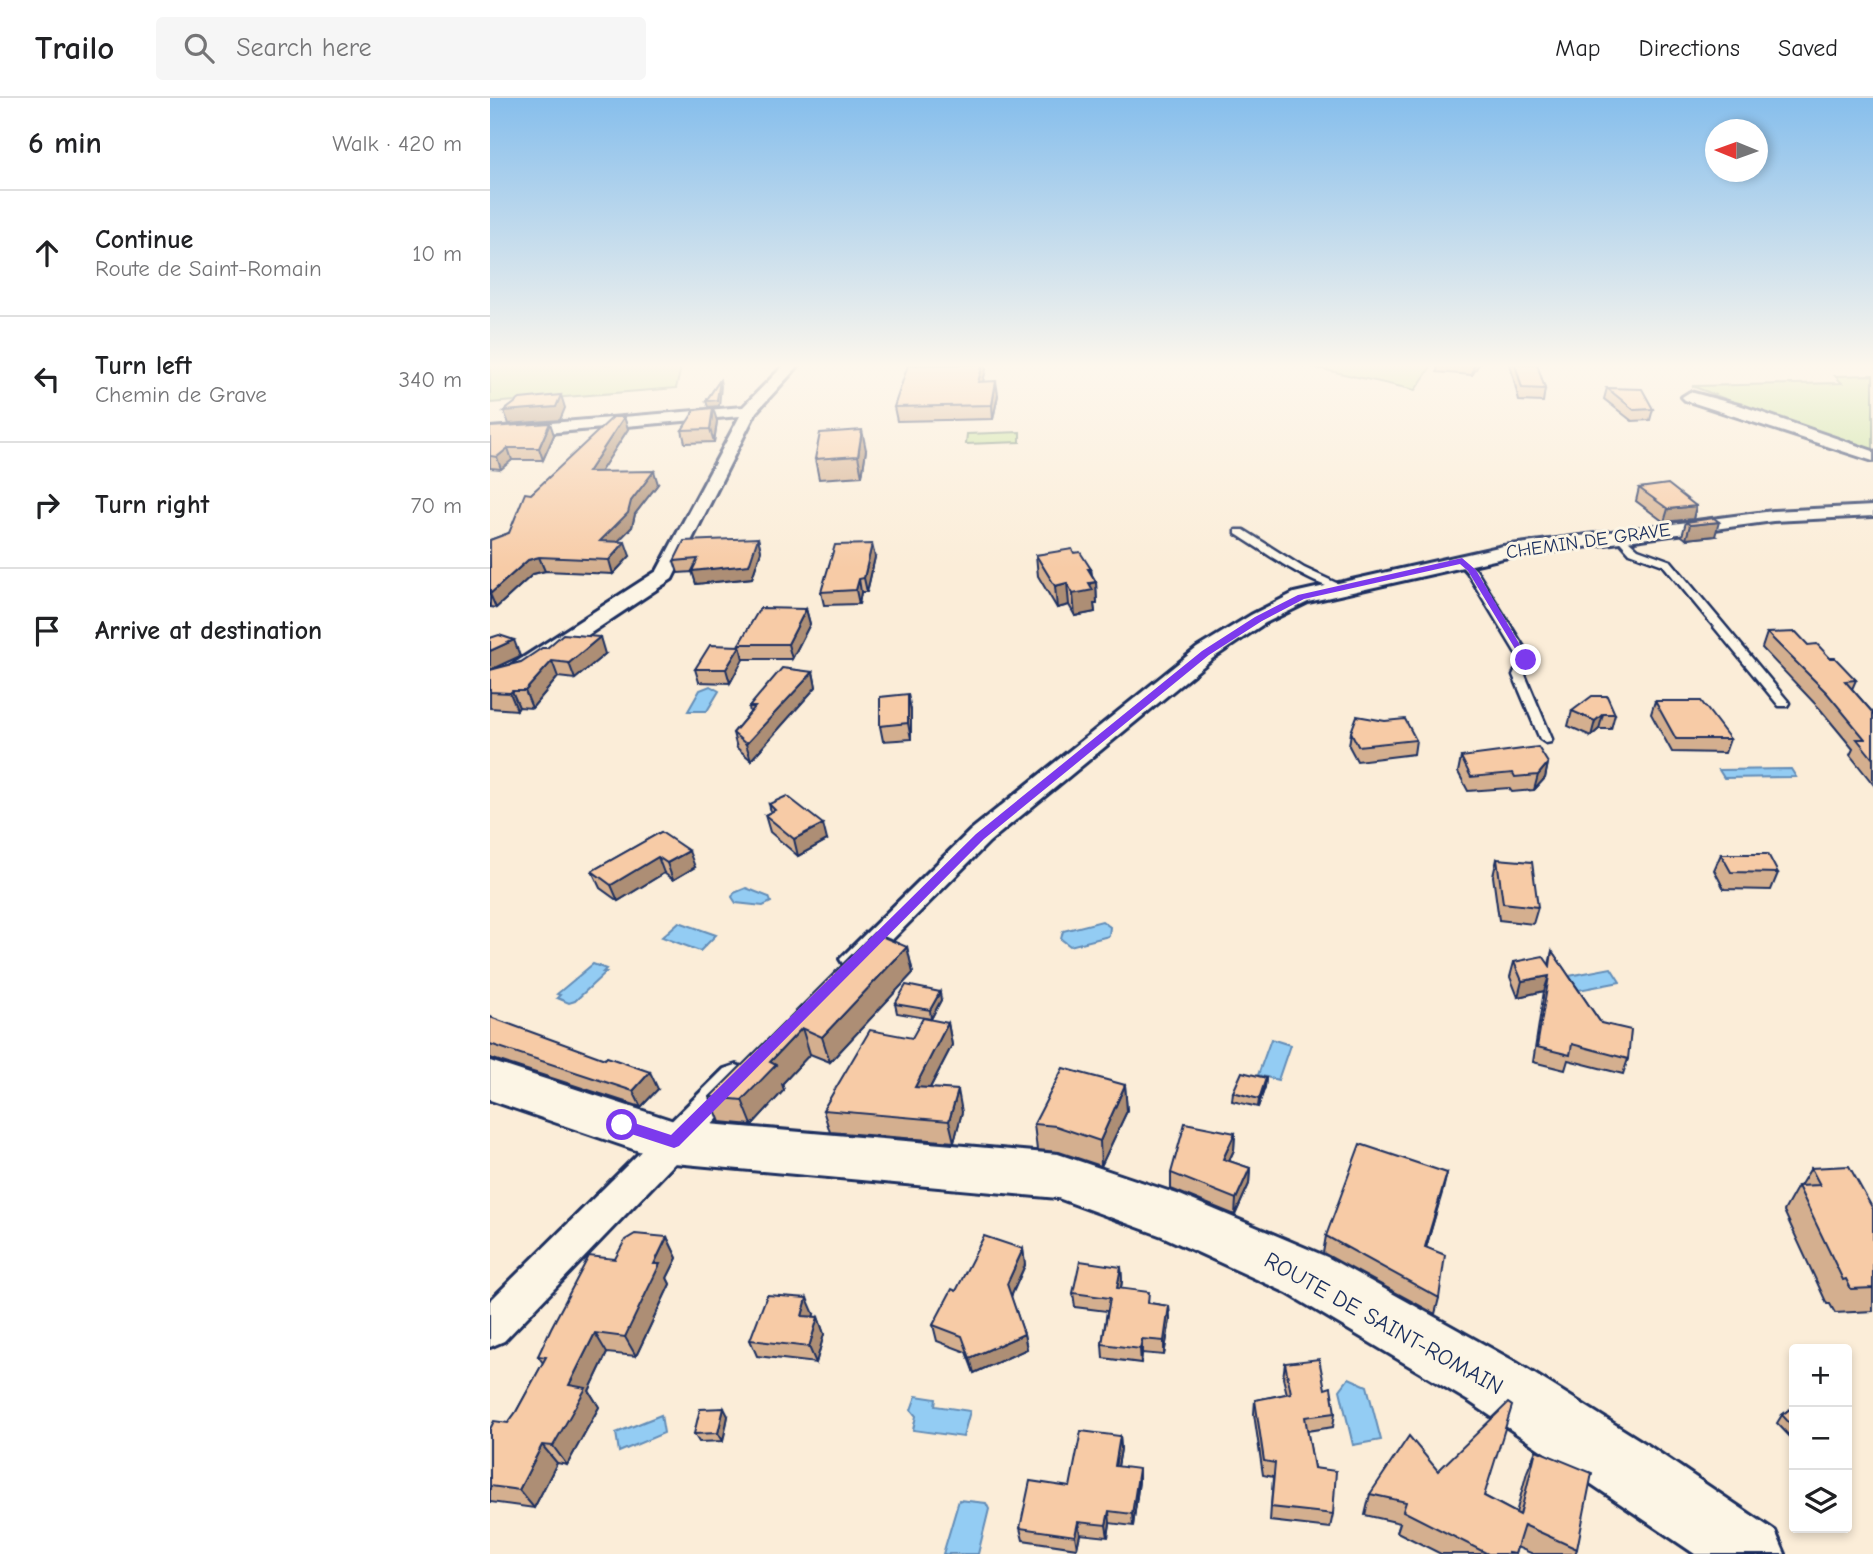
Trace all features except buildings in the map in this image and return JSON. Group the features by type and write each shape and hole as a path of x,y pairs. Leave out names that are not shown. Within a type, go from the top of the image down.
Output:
{"main road":[{"name":"ROUTE DE SAINT-ROMAIN","path":"490,1080 674,1142 1058,1176 1180,1219 1307,1275 1491,1381 1624,1466 1752,1554"}],"street":[{"path":"490,680 518,671 665,575 740,432"},
{"path":"1794,432 1873,456"},
{"name":"CHEMIN DE GRAVE","path":"841,973 980,836 1206,653 1258,619 1301,597 1462,561 1619,535 1773,516 1873,510"},
{"path":"490,1328 756,1058"}],"lane":[{"path":"1240,532 1300,570 1340,587"},
{"path":"1619,535 1634,551 1667,564 1783,703"},
{"path":"1462,561 1471,570 1526,660 1519,675 1546,739"}],"green space":[{"path":"1020,432 1020,442 966,444 967,434"},
{"path":"1816,432 1873,432 1873,450"}],"water":[{"path":"710,686 719,691 707,711 688,711 700,690"},
{"path":"1791,769 1796,777 1724,778 1719,770"},
{"path":"746,888 769,897 771,902 763,906 736,903 732,897 734,893"},
{"path":"1102,921 1110,927 1109,936 1070,946 1061,939 1063,931"},
{"path":"679,922 716,935 700,951 662,937"},
{"path":"593,964 606,969 603,972 606,972 575,1001 569,1003 557,998 560,995 557,994"},
{"path":"1611,968 1620,982 1579,990 1569,976"},
{"path":"1271,1039 1290,1045 1278,1080 1258,1075"},
{"path":"1349,1378 1367,1386 1381,1440 1353,1445 1340,1390"},
{"path":"916,1396 936,1399 935,1406 970,1411 963,1437 913,1430 916,1416 911,1410"},
{"path":"661,1415 664,1433 619,1452 616,1433"},
{"path":"959,1500 986,1503 989,1509 978,1554 943,1554"}],"route":[{"path":"622,1125 674,1142 801,1012 980,836 1206,653 1258,619 1301,597 1462,561 1471,570 1526,660"}]}
